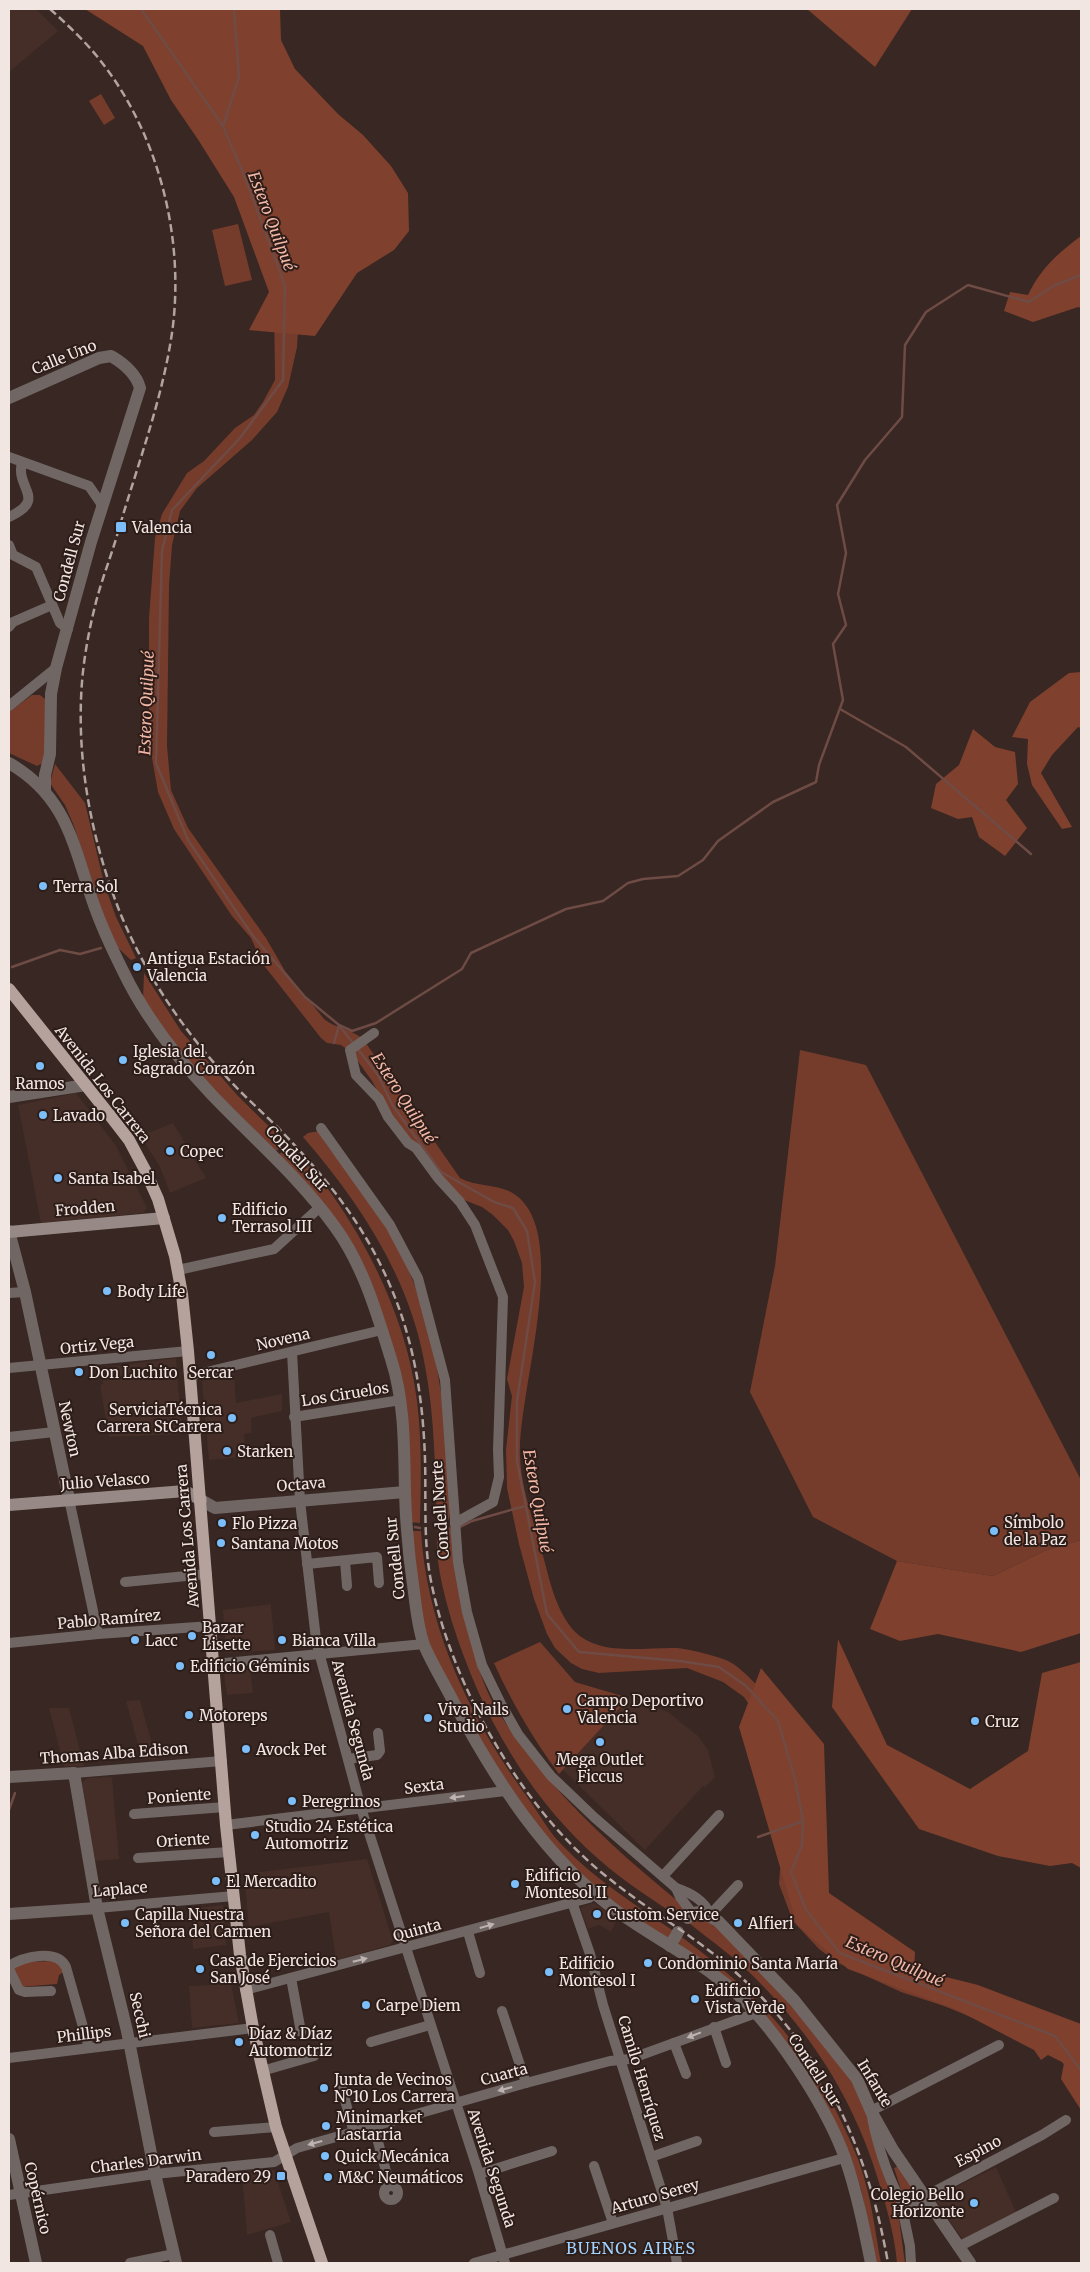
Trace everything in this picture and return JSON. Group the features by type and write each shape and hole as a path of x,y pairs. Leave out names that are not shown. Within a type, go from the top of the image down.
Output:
{"main road":[{"name":"Avenida Los Carrera","path":"9,989 112,1118 137,1154 154,1187 178,1270 188,1351 201,1500 226,1824 246,1990 262,2071 276,2127 322,2263"},
{"name":"Frodden","path":"9,1231 164,1218"},
{"name":"Julio Velasco","path":"9,1505 185,1491 201,1500"}],"street":[{"name":"Calle Uno","path":"9,398 99,358 111,356 129,370"},
{"name":"Condell Sur","path":"45,791 46,767 50,754 51,694 56,668 102,505 140,388 138,380 129,370"},
{"path":"9,457 89,486 102,505"},
{"path":"9,517 23,510 29,501 29,494 20,470 22,463"},
{"path":"9,545 14,555 36,567 60,623 68,629"},
{"path":"9,628 13,622 52,605"},
{"path":"9,706 56,668"},
{"path":"36,686 51,694"},
{"name":"Condell Sur","path":"9,763 21,770 45,791 67,825 107,938 132,989 156,1028 198,1080 274,1155 320,1207 337,1230 353,1257 382,1330 394,1366 401,1400 411,1568 417,1612 424,1644 480,1750 506,1791 566,1867 594,1894 721,1979 756,2013 785,2051 831,2126 844,2158 860,2209 871,2263"},
{"path":"21,770 37,772 46,767"},
{"path":"374,1032 350,1050 356,1075 379,1099 388,1117 408,1143 416,1148 438,1178 460,1202 475,1225 503,1297 498,1450 499,1477 493,1502 455,1523"},
{"path":"9,1097 86,1086"},
{"name":"Condell Norte","path":"321,1128 390,1226 418,1278 445,1380 458,1562 467,1612 482,1665 518,1734 552,1776 595,1818 642,1858"},
{"path":"178,1270 274,1249 320,1207"},
{"name":"Newton","path":"9,1231 98,1634"},
{"path":"9,1293 24,1292"},
{"name":"Novena","path":"190,1376 382,1330"},
{"name":"Ortiz Vega","path":"9,1368 188,1351"},
{"name":"Avenida Segunda","path":"292,1352 300,1501 320,1656 361,1808 505,2259"},
{"name":"Los Ciruelos","path":"294,1417 401,1400"},
{"path":"9,1437 54,1432"},
{"name":"Octava","path":"201,1500 215,1508 405,1492"},
{"path":"307,1564 377,1557 379,1583"},
{"path":"345,1561 347,1586"},
{"path":"125,1582 207,1574"},
{"name":"Pablo Ramírez","path":"9,1643 98,1634 211,1626"},
{"path":"215,1664 320,1656 424,1644"},
{"path":"348,1759 378,1754 378,1733"},
{"name":"Thomas Alba Edison","path":"9,1777 222,1761"},
{"name":"Secchi","path":"74,1773 97,1908 130,2043 155,2174 175,2258"},
{"name":"Sexta","path":"226,1824 506,1791"},
{"name":"Poniente","path":"134,1814 225,1807"},
{"path":"663,1876 719,1815"},
{"name":"Oriente","path":"138,1858 229,1852"},
{"name":"Infante","path":"642,1858 676,1888 690,1916 700,1912 710,1915 734,1937 794,2000 857,2079 871,2111 893,2150 970,2263"},
{"path":"710,1915 738,1885"},
{"name":"Infante","path":"676,1888 688,1891 708,1909 710,1915"},
{"name":"Quinta","path":"246,1990 468,1932 589,1898 594,1894"},
{"name":"Laplace","path":"9,1914 234,1896"},
{"name":"Camilo Henríquez","path":"572,1902 590,1954 620,2059 667,2208 677,2263"},
{"path":"468,1932 480,1972"},
{"path":"670,1946 678,1932"},
{"path":"52,1991 25,1992 20,1990 9,1967 25,1958 53,1957 62,1960 66,1967 89,2048"},
{"path":"291,1978 301,2032"},
{"path":"502,2011 526,2083"},
{"name":"Cuarta","path":"285,2156 297,2148 526,2083 620,2059 630,2059 756,2013"},
{"path":"371,2042 430,2025"},
{"path":"714,2027 726,2062"},
{"name":"Phillips","path":"9,2058 253,2028"},
{"path":"674,2043 686,2074"},
{"path":"899,2197 873,2124 871,2111 999,2045"},
{"path":"262,2071 314,2056"},
{"path":"339,2078 354,2133"},
{"name":"Espino","path":"903,2208 1042,2135 1066,2120"},
{"path":"214,2132 276,2127"},
{"path":"374,2127 390,2186"},
{"name":"Copérnico","path":"9,2139 14,2194 36,2263"},
{"path":"651,2157 697,2141"},
{"path":"893,2150 890,2162 903,2208 911,2263"},
{"path":"479,2174 552,2151"},
{"name":"Charles Darwin","path":"14,2194 155,2174 274,2162 285,2156"},
{"name":"Arturo Serey","path":"474,2263 505,2259 613,2223 844,2158"},
{"path":"594,2166 613,2223"},
{"path":"958,2247 1054,2198"},
{"path":"270,2235 278,2263"},
{"path":"130,2263 175,2258"}],"shaded area":[{"path":"9,9 36,9 58,31 9,72"},
{"path":"85,9 280,9 281,40 295,69 338,114 363,135 391,166 408,193 409,231 394,250 357,273 315,336 249,330 269,292 234,197 171,100 143,46"},
{"path":"807,9 912,9 875,67"},
{"path":"101,94 115,118 104,125 89,101"},
{"path":"238,224 252,280 225,286 212,230"},
{"path":"1081,236 1081,308 1078,307 1033,322 1004,311 1010,292 1028,295 1033,285 1051,262"},
{"path":"274,298 298,329 297,347 288,387 277,412 252,440 197,488 180,511 172,545 169,586 167,746 171,790 188,828 266,938 285,971 324,1019 363,1039 460,1178 511,1192 517,1196 533,1217 540,1246 541,1281 538,1319 521,1429 521,1468 527,1501 552,1587 559,1607 570,1626 580,1636 592,1643 605,1647 619,1649 677,1648 723,1659 743,1672 765,1693 810,1848 851,1948 1053,2025 1066,2067 1056,2055 1015,2035 944,2006 901,1992 838,1963 819,1949 793,1921 779,1884 786,1844 765,1729 744,1697 723,1682 687,1668 599,1673 582,1669 571,1663 555,1648 547,1634 534,1599 519,1544 507,1488 506,1450 512,1396 507,1379 524,1287 522,1263 514,1241 508,1230 493,1215 482,1207 454,1196 405,1140 372,1081 352,1053 341,1045 327,1043 321,1038 262,963 251,938 232,916 174,829 158,792 149,741 149,618 155,538 162,514 187,473 204,461 235,428 254,415 275,380"},
{"path":"1081,672 1081,728 1078,727 1052,755 1041,773 1072,827 1062,829 1032,785 1027,764 1028,739 1012,737 1030,702 1069,673"},
{"path":"32,695 40,695 45,699 45,753 43,763 37,766 9,753 9,712"},
{"path":"973,729 995,747 1015,752 1018,784 1006,800 1027,828 1005,856 979,837 972,817 958,819 931,808 936,784 959,765"},
{"path":"55,764 85,803 104,883 116,917 136,958 131,960 117,947 108,929 74,826 65,805 50,783"},
{"path":"144,973 181,1031 238,1096 287,1144 276,1151 195,1071 143,1000"},
{"path":"800,1050 866,1065 1081,1480 1081,1540 1044,1551 993,1576 897,1561 813,1517 750,1392 775,1266"},
{"path":"76,1093 116,1146 147,1208 143,1213 41,1223 18,1105"},
{"name":"Copec","path":"173,1123 206,1178 170,1193 159,1165 140,1136"},
{"path":"319,1131 328,1147 348,1170 381,1217 396,1243 419,1297 440,1385 450,1482 449,1519 437,1525 431,1405 418,1334 408,1302 380,1243 344,1188 303,1137 308,1133"},
{"path":"291,1147 333,1196 363,1243 398,1320 413,1374 419,1416 420,1523 408,1522 405,1415 363,1268 279,1154"},
{"path":"176,1358 182,1434 109,1437 100,1385 103,1384 102,1368"},
{"path":"234,1373 236,1403 282,1394 282,1411 251,1418 252,1433 244,1434 246,1457 209,1460 202,1381"},
{"path":"448,1525 452,1530 470,1637 491,1699 511,1731 559,1791 618,1850 680,1903 686,1910 683,1920 618,1875 582,1844 557,1817 513,1758 479,1693 453,1625 443,1590 438,1564 437,1539 438,1528"},
{"path":"409,1531 421,1531 425,1568 432,1604 443,1640 456,1674 489,1740 552,1834 587,1869 675,1932 666,1940 623,1913 567,1863 502,1780 430,1649 422,1619"},
{"path":"1081,1540 1081,1633 1021,1652 938,1634 900,1641 870,1629 897,1561 993,1576 1044,1551"},
{"path":"271,1604 275,1650 226,1653 223,1610"},
{"path":"838,1639 887,1745 970,1789 1028,1751 1042,1673 1081,1662 1081,1868 1072,1863 1050,1866 998,1856 919,1829 832,1707"},
{"name":"Campo Deportivo Valencia","path":"540,1642 575,1682 629,1698 559,1774 540,1748 494,1663"},
{"path":"250,1668 253,1693 227,1695 224,1676 226,1671"},
{"path":"761,1668 824,1744 829,1893 915,1952 914,1969 978,1985 1081,2024 1081,2110 1061,2079 1064,2063 1048,2055 1041,2060 1034,2050 955,2009 848,1969 797,1925 739,1727"},
{"path":"629,1698 668,1712 698,1736 708,1750 715,1777 705,1787 703,1786 645,1850 563,1770"},
{"path":"140,1700 156,1759 142,1759 126,1701"},
{"path":"49,1708 69,1708 84,1766 64,1766"},
{"path":"112,1777 119,1859 94,1861 82,1783 87,1778"},
{"path":"367,1859 393,1941 390,1945 336,1960 329,1912 249,1927 244,1874"},
{"name":"Custom Service","path":"594,1903 617,1919 611,1932 599,1925 588,1929 581,1909 583,1906"},
{"path":"223,1905 226,1945 193,1949 190,1909"},
{"path":"695,1919 711,1921 796,2008 853,2081 871,2124 897,2205 905,2263 897,2263 889,2216 871,2159 847,2102 832,2076 816,2050 778,2002 740,1964 689,1923"},
{"path":"679,1935 729,1974 751,1995 792,2041 810,2066 841,2121 859,2161 871,2204 881,2263 877,2263 861,2189 847,2149 775,2027 680,1947"},
{"path":"55,1961 65,1971 59,1975 57,1984 19,1987 12,1970 20,1962"},
{"path":"231,1984 239,2023 192,2028 189,1986"},
{"path":"899,2166 918,2195 905,2202 894,2168"},
{"name":"Colegio Bello Horizonte","path":"996,2167 1016,2212 963,2240 934,2198"},
{"path":"274,2170 291,2222 247,2235 242,2174"}],"waterway":[{"name":"Estero Quilpué","path":"141,9 223,126 246,180 285,286 283,380 240,438 172,510 162,551 156,763 188,840 253,936 305,997 339,1025 353,1043"},
{"path":"223,126 239,77 234,9"},
{"path":"334,1043 339,1025 352,1031 376,1023 462,969 471,953 566,909 603,901 628,883 643,879 678,876 703,860 718,841 773,802 816,782 819,765 843,700 833,644 846,625 838,594 846,553 837,505 865,460 902,417 905,345 926,312 968,285 1029,302 1053,286 1081,275"},
{"path":"840,709 906,747 1031,854"},
{"path":"12,967 60,950 80,954 101,948"},
{"name":"Estero Quilpué","path":"357,1048 378,1075 393,1106 441,1172 494,1202 513,1208 527,1231 535,1282 517,1401 517,1461 547,1614 579,1652 680,1661 719,1667 746,1686 778,1721 795,1779 803,1821 802,1845 791,1872 806,1910 840,1953 1055,2036 1081,2070"},
{"path":"458,1528 472,1521 525,1506"},
{"path":"415,1527 420,1528"},
{"path":"439,1530 450,1533 453,1531"},
{"path":"9,1810 15,1793"},
{"path":"758,1837 803,1821"}],"railway":[{"path":"50,9 78,35 103,64 123,93 140,124 164,192 171,227 175,263 175,298 168,358 148,433 97,597 87,644 82,682 81,740 88,798 93,827 119,910 139,954 163,996 191,1035 237,1089 286,1136 331,1187 357,1223 389,1283 405,1326 416,1370 424,1436 428,1562 437,1608 462,1679 495,1743 532,1799 577,1851 625,1891 726,1964 759,1995 788,2027 813,2062 834,2098 852,2137 867,2177 879,2219 888,2263"}],"place":[{"name":"Valencia","path":"121,527"},
{"name":"Terra Sol","path":"43,886"},
{"name":"Antigua Estación Valencia","path":"137,967"},
{"name":"Iglesia del Sagrado Corazón","path":"123,1060"},
{"name":"Ramos","path":"40,1066"},
{"name":"Lavado","path":"43,1115"},
{"name":"Copec","path":"170,1151"},
{"name":"Santa Isabel","path":"58,1178"},
{"name":"Edificio Terrasol III","path":"222,1218"},
{"name":"Body Life","path":"107,1291"},
{"name":"Sercar","path":"211,1355"},
{"name":"Don Luchito","path":"79,1372"},
{"name":"ServiciaTécnica Carrera StCarrera","path":"232,1418"},
{"name":"Starken","path":"227,1451"},
{"name":"Flo Pizza","path":"222,1523"},
{"name":"Símbolo de la Paz","path":"994,1531"},
{"name":"Santana Motos","path":"221,1543"},
{"name":"Bazar Lisette","path":"192,1636"},
{"name":"Lacc","path":"135,1640"},
{"name":"Bianca Villa","path":"282,1640"},
{"name":"Edificio Géminis","path":"180,1666"},
{"name":"Campo Deportivo Valencia","path":"567,1709"},
{"name":"Motoreps","path":"189,1715"},
{"name":"Viva Nails Studio","path":"428,1718"},
{"name":"Cruz","path":"975,1721"},
{"name":"Mega Outlet Ficcus","path":"600,1742"},
{"name":"Avock Pet","path":"246,1749"},
{"name":"Peregrinos","path":"292,1801"},
{"name":"Studio 24 Estética Automotriz","path":"255,1835"},
{"name":"El Mercadito","path":"216,1881"},
{"name":"Edificio Montesol II","path":"515,1884"},
{"name":"Custom Service","path":"597,1914"},
{"name":"Capilla Nuestra Señora del Carmen","path":"125,1923"},
{"name":"Alfieri","path":"738,1923"},
{"name":"Condominio Santa María","path":"648,1963"},
{"name":"Casa de Ejercicios San José","path":"200,1969"},
{"name":"Edificio Montesol I","path":"549,1972"},
{"name":"Edificio Vista Verde","path":"695,1999"},
{"name":"Carpe Diem","path":"366,2005"},
{"name":"Díaz & Díaz Automotriz","path":"239,2042"},
{"name":"Junta de Vecinos Nº10 Los Carrera","path":"324,2088"},
{"name":"Minimarket Lastarria","path":"326,2126"},
{"name":"Quick Mecánica","path":"325,2156"},
{"name":"Paradero 29","path":"281,2176"},
{"name":"M&C Neumáticos","path":"328,2177"},
{"name":"Colegio Bello Horizonte","path":"974,2203"}],"district":[{"name":"BUENOS AIRES","path":"631,2248"}]}
